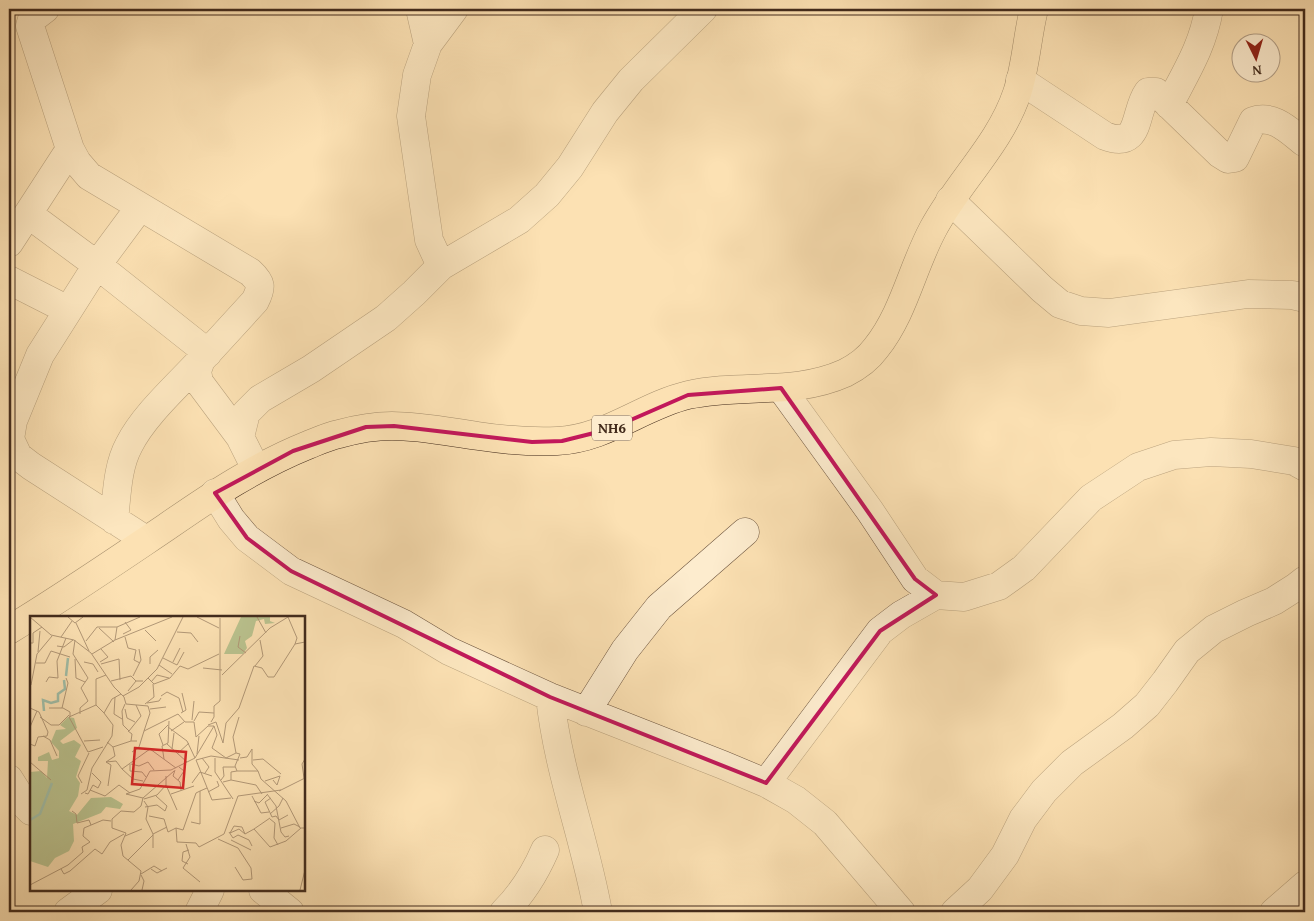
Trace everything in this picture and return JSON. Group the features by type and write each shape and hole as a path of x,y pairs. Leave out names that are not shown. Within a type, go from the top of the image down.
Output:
{"highway":[{"name":"NH6","path":"32,616 83,584 214,493 256,469 335,434 366,428 394,426 522,441 562,441 610,429 656,406 688,395 796,387 825,381 848,372 874,351 901,308 932,231 950,200 1002,125 1017,94 1034,9"},
{"name":"NH6","path":"9,630 30,617"}],"street":[{"path":"45,9 32,19 30,26 70,149 77,162 89,176 250,272 258,280 260,290 255,301 145,421 129,445 118,479 114,520"},
{"path":"420,9 428,44"},
{"path":"441,266 430,240 412,116 417,75 428,44 454,9"},
{"path":"240,437 246,413 260,399 319,364 386,318 441,266 519,220 547,195 570,167 605,112 631,80 703,9"},
{"path":"1169,104 1199,48 1207,23 1209,9"},
{"path":"1020,80 1105,136 1116,140 1127,139 1133,133 1142,101 1148,92 1156,92 1220,154 1228,159 1235,158 1239,152 1253,121 1262,118 1274,120 1305,143"},
{"path":"9,243 70,149"},
{"path":"950,200 1042,290 1060,304 1081,311 1109,313 1248,294 1305,298"},
{"path":"140,207 97,265 40,355 13,421 10,439 18,456 146,540"},
{"path":"28,214 97,265 204,357"},
{"path":"9,280 68,310"},
{"path":"204,357 197,371 199,382 240,437 256,469"},
{"path":"781,388 870,510 915,579 936,595"},
{"path":"766,783 880,631 902,614 936,595 964,596 999,586 1024,568 1091,498 1138,467 1174,455 1211,452 1251,454 1294,461 1305,467"},
{"path":"214,493 231,519 247,538 291,571 404,624 449,651 550,697 684,748 766,783 796,800 825,822 901,912"},
{"path":"586,712 625,650 659,608 745,532"},
{"path":"955,912 980,889 1006,855 1023,819 1044,791 1072,763 1123,726 1147,705 1166,682 1187,651 1214,629 1274,601 1296,588 1305,580"},
{"path":"550,697 554,732 560,759 598,912"},
{"path":"9,779 30,810"},
{"path":"504,912 515,901 536,871 545,850"},
{"path":"1274,912 1305,885"},
{"path":"68,912 97,891"},
{"path":"199,912 210,891"},
{"path":"263,891 290,912"}],"highlighted area":[{"path":"781,388 915,579 936,595 880,631 766,783 550,697 291,571 247,538 215,493 293,451 366,427 394,426 532,442 562,441 610,429 688,395"}]}
